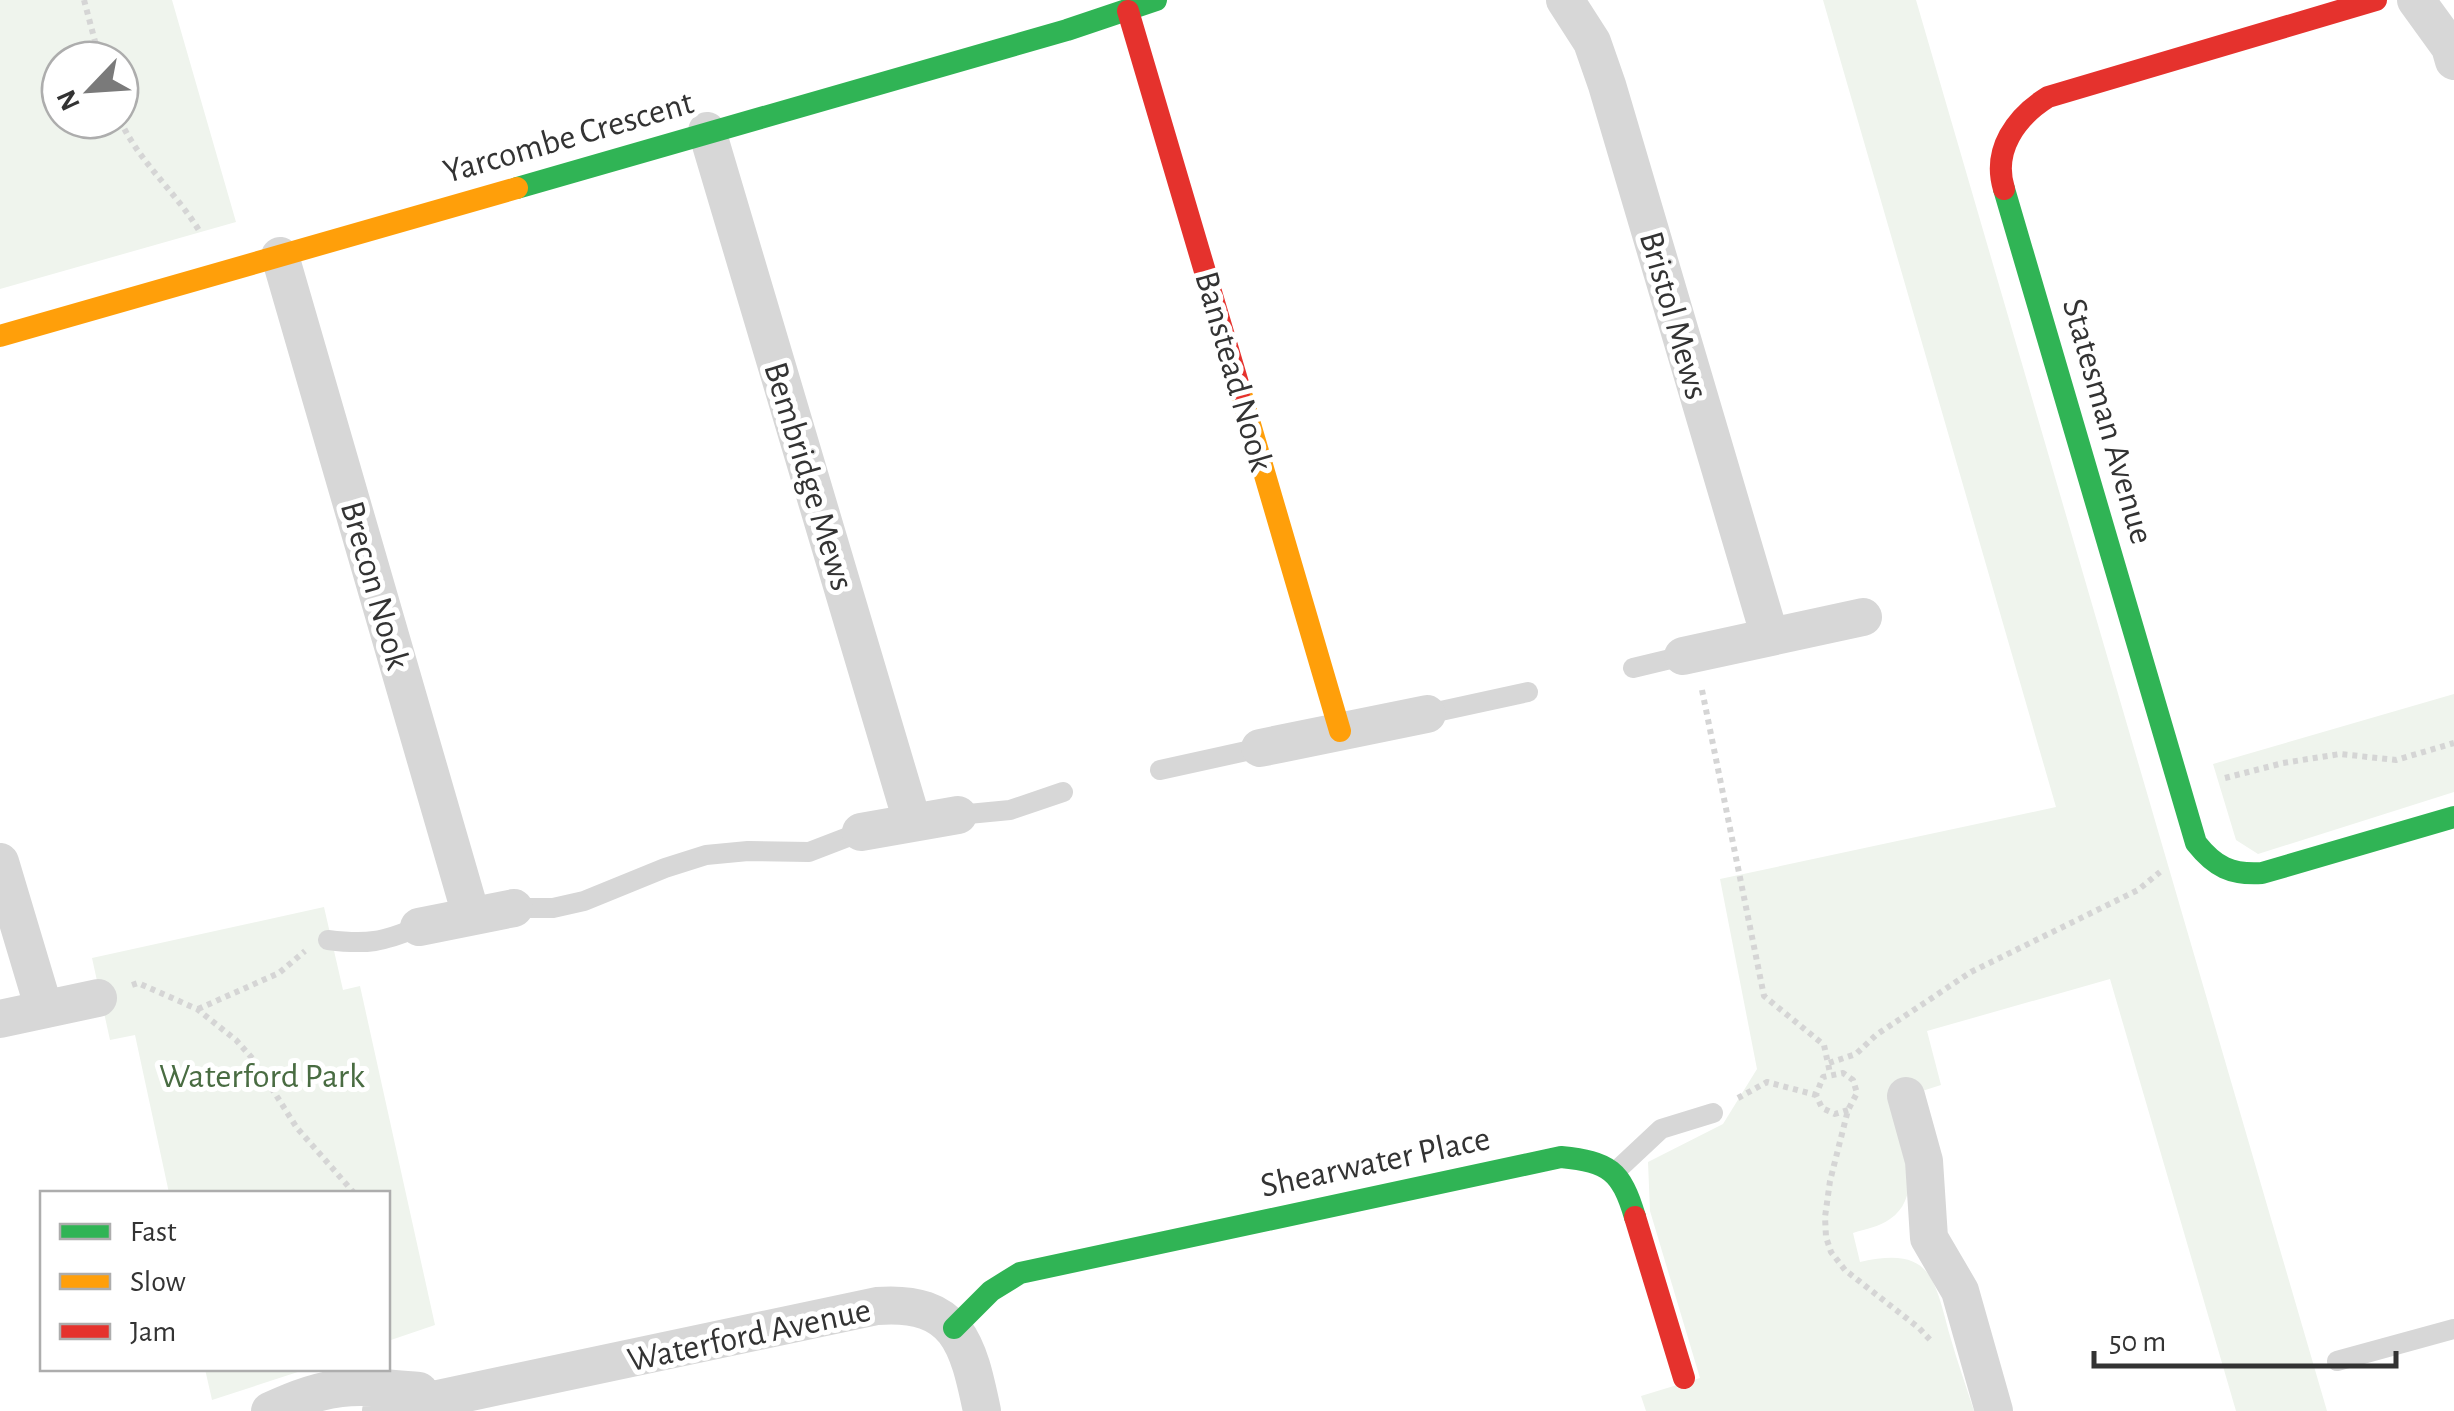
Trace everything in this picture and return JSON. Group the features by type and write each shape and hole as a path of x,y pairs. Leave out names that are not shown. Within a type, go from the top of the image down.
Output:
{"street":[{"name":"Yarcombe Crescent","path":"0,336 1156,0"},
{"name":"Bristol Mews","path":"1565,0 1592,42 1608,85 1770,637"},
{"name":"Statesman Avenue","path":"2196,843 2001,180 2003,142 2022,113 2048,97 2376,0"},
{"path":"2416,0 2450,47 2454,61"},
{"name":"Banstead Nook","path":"1128,11 1340,732"},
{"name":"Bembridge Mews","path":"708,131 912,821"},
{"name":"Brecon Nook","path":"280,256 471,914"},
{"path":"1689,655 1863,616"},
{"path":"1260,748 1427,714"},
{"path":"860,832 958,815"},
{"path":"2196,843 2214,866 2237,875 2262,874 2454,817"},
{"path":"0,862 44,1009"},
{"path":"419,927 514,908"},
{"path":"0,1019 98,998"},
{"path":"1906,1096 1924,1161 1929,1238 1960,1291 1994,1411"},
{"name":"Shearwater Place","path":"954,1328 990,1290 1020,1273 1561,1158 1598,1161 1614,1173"},
{"path":"1614,1173 1626,1188 1634,1210 1684,1378"},
{"name":"Waterford Avenue","path":"381,1411 476,1398 877,1306 904,1304 923,1308 954,1328"},
{"path":"954,1328 966,1347 982,1411"},
{"name":"Waterford Avenue","path":"270,1411 332,1387 373,1387 476,1398"}],"lane":[{"path":"1633,668 1689,655"},
{"path":"1427,714 1528,692"},
{"path":"1160,770 1260,748"},
{"path":"958,815 1010,810 1063,792"},
{"path":"514,908 553,908 584,900 706,855 809,852 860,832"},
{"path":"328,940 363,944 419,927"},
{"path":"1614,1173 1661,1130 1713,1113"},
{"path":"2338,1362 2454,1329"}],"path":[{"path":"84,0 95,40"},
{"path":"132,140 145,162 188,211 204,239"},
{"path":"1689,655 1764,996 1824,1045 1830,1073"},
{"path":"2180,790 2283,763 2340,754 2396,760 2454,743"},
{"path":"1829,1063 1856,1054 1876,1035 1971,972 2138,890 2196,843"},
{"path":"197,1010 279,973 294,959 328,940"},
{"path":"98,998 138,983 197,1010 244,1049 297,1128 352,1191"},
{"path":"1848,1110 1835,1114 1822,1108 1816,1095 1819,1082 1830,1073 1843,1073 1853,1080 1856,1100 1848,1110 1827,1198 1824,1217 1831,1252 1844,1270 1919,1328 1937,1353"},
{"path":"1713,1113 1768,1082 1816,1095"}],"green space":[{"path":"0,0 172,0 236,222 0,289"},
{"path":"1823,0 1916,0 2327,1411 2236,1411 2110,979 1927,1031 1941,1085 1891,1101 1908,1163 1907,1195 1890,1219 1853,1233 1860,1262 1902,1259 1926,1271 1939,1297 1974,1411 1646,1411 1641,1396 1700,1378 1650,1211 1648,1162 1723,1124 1757,1069 1720,879 2056,807"},
{"path":"2454,694 2454,792 2258,854 2236,840 2213,764"},
{"name":"Waterford Park","path":"324,907 343,990 360,986 435,1325 390,1340 390,1191 169,1191 135,1035 110,1040 92,958"},
{"path":"206,1371 301,1371 212,1400"}],"traffic: fast":[{"path":"517,188 1067,30 1156,0"},
{"path":"2004,189 2196,843 2224,868 2262,873 2454,817"},
{"path":"954,1328 991,1291 1020,1273 1561,1157 1591,1162 1611,1171 1624,1188 1635,1217"}],"traffic: slow":[{"path":"0,336 517,188"},
{"path":"1240,390 1340,731"}],"traffic: jam":[{"path":"2004,189 2001,161 2009,136 2026,114 2048,97 2376,0"},
{"path":"1128,11 1240,390"},
{"path":"1635,1217 1684,1378"}]}
